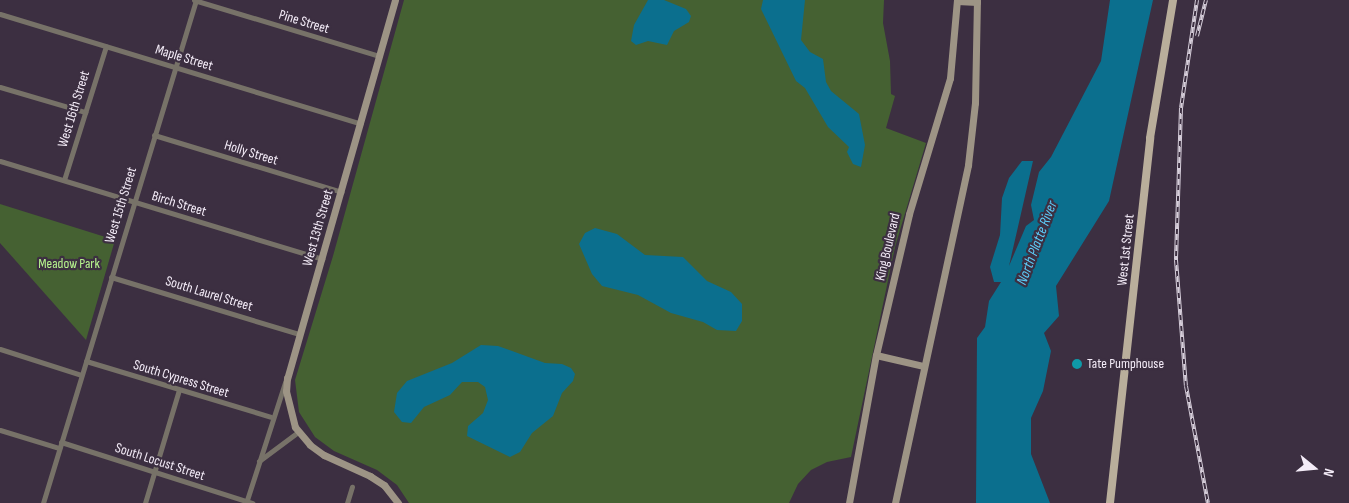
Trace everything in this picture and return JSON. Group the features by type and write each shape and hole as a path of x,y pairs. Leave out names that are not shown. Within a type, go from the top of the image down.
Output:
{"main road":[{"name":"West 1st Street","path":"1110,503 1150,138 1173,0"}],"street":[{"name":"Pine Street","path":"195,0 380,56"},
{"name":"West 15th Street","path":"43,503 195,0"},
{"name":"West 13th Street","path":"248,502 271,418 287,378 342,192 395,0"},
{"path":"895,503 923,366 968,165 975,103 977,1 957,1"},
{"name":"King Boulevard","path":"849,503 876,355 909,214 950,78 957,1"},
{"name":"Maple Street","path":"0,14 361,124"},
{"name":"West 16th Street","path":"64,180 106,46"},
{"path":"0,87 85,112"},
{"name":"Holly Street","path":"154,135 342,192"},
{"name":"Birch Street","path":"0,161 322,259"},
{"name":"South Laurel Street","path":"111,277 300,334"},
{"path":"0,349 81,375"},
{"path":"876,355 923,366"},
{"name":"South Cypress Street","path":"86,361 271,418"},
{"path":"287,378 288,409 298,432 324,455 384,485 398,503"},
{"path":"145,503 179,390"},
{"name":"South Locust Street","path":"0,430 60,445 248,502"},
{"path":"259,462 298,432"},
{"path":"347,503 352,487"}],"green space":[{"path":"404,0 884,0 883,23 890,61 891,94 895,96 886,128 926,143 895,247 851,457 827,462 811,470 798,484 789,503 409,503 397,485 377,470 334,451 315,437 299,412 295,380 333,256"},
{"name":"Meadow Park","path":"0,204 115,240 86,340 0,243"}],"water":[{"path":"648,0 664,0 686,9 691,16 689,22 674,31 667,45 648,41 636,45 631,41 634,25"},
{"path":"763,0 805,0 801,40 810,52 823,59 826,82 831,91 859,114 865,145 861,167 853,164 847,152 849,147 828,127 805,88 796,81 761,9"},
{"name":"North Platte River","path":"1110,0 1153,0 1109,201 1056,286 1059,316 1044,333 1051,351 1043,391 1031,418 1031,454 1050,503 976,503 977,338 985,327 989,301 1001,282 994,282 990,267 1000,235 1002,198 1009,178 1022,161 1033,161 1009,266 1026,226 1034,220 1031,205 1039,172 1051,157 1101,61"},
{"path":"595,228 617,234 645,255 683,257 707,281 731,292 742,304 742,321 736,331 717,330 703,322 671,313 638,295 602,286 592,274 579,244 585,233"},
{"path":"481,345 498,346 545,363 562,364 571,368 575,374 573,381 562,393 553,416 532,433 520,452 510,457 467,436 468,426 483,413 488,400 485,387 478,382 462,382 450,395 424,407 411,423 402,422 394,412 397,393 407,381 452,363"}],"railway":[{"path":"1197,0 1181,108 1176,260 1186,386 1208,503"},
{"path":"1197,36 1206,0"}],"place":[{"name":"Tate Pumphouse","path":"1077,364"}]}
